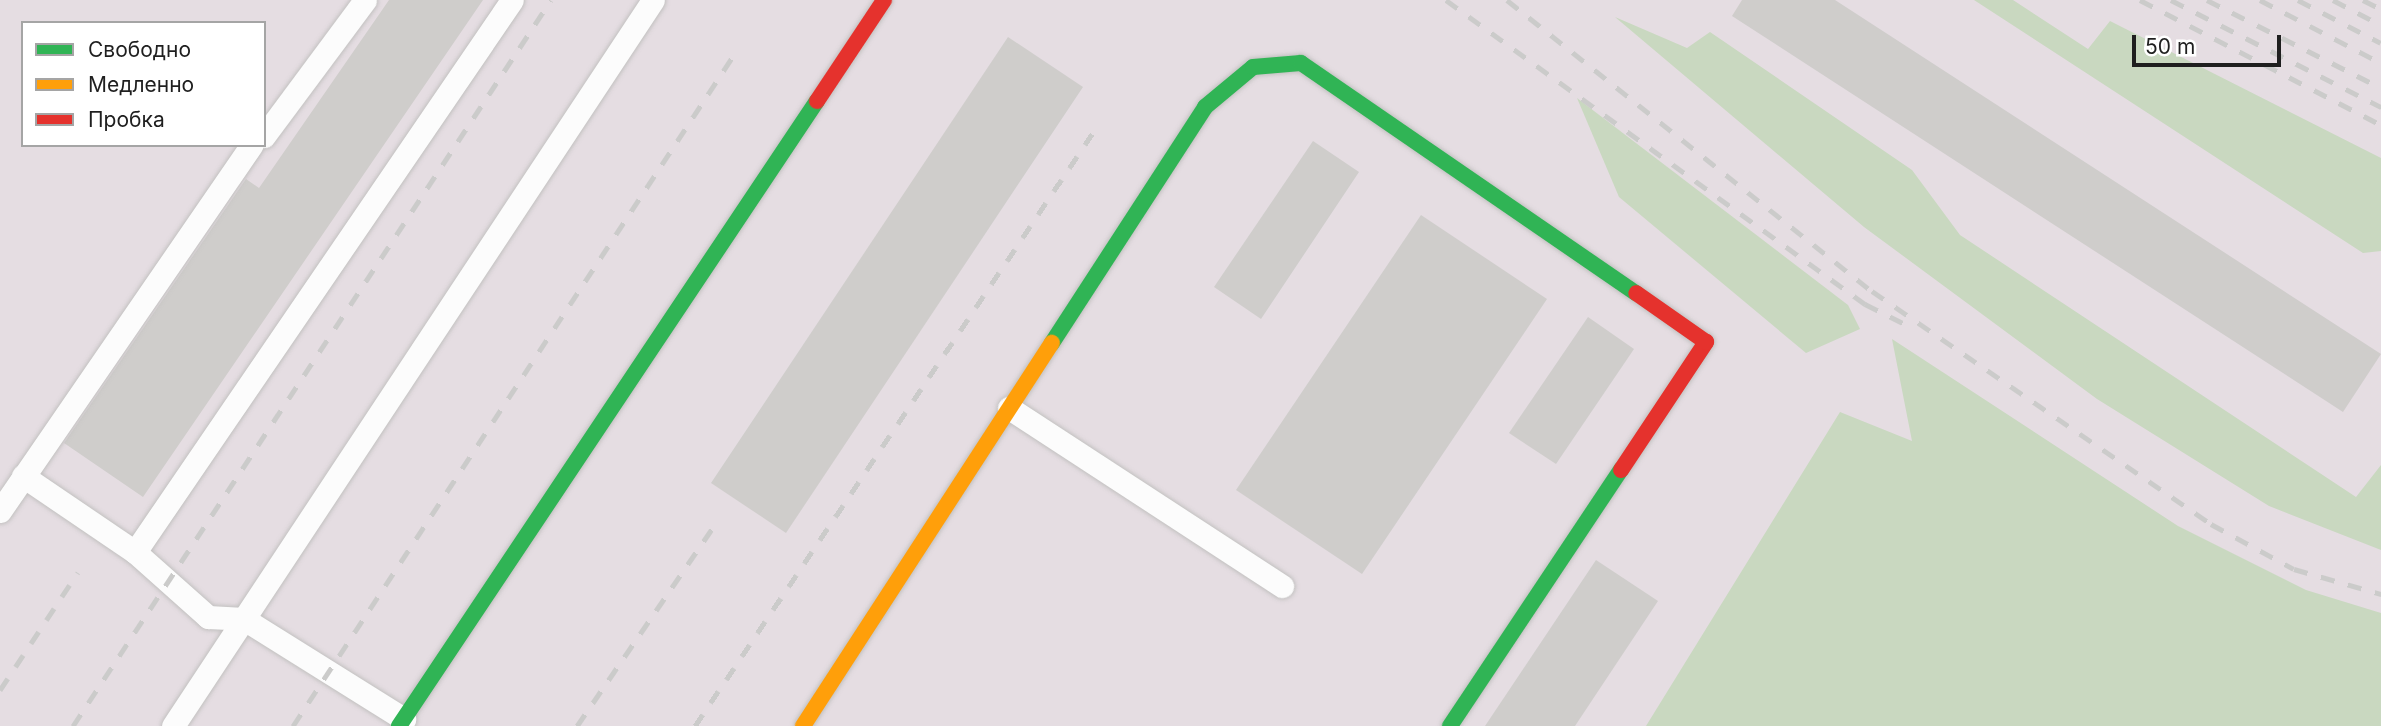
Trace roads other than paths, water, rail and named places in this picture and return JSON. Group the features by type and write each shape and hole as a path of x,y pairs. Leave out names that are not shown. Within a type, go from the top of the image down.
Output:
{"street":[{"path":"266,133 365,0"},
{"path":"135,552 512,0"},
{"path":"173,726 653,0"},
{"path":"23,476 135,552 208,617 244,619 402,723 884,0"},
{"path":"803,726 1205,107 1253,67 1301,63 1569,243 1706,342 1450,726"},
{"path":"0,511 250,147"},
{"path":"1009,408 1282,586"}],"railway":[{"path":"73,726 551,0"},
{"path":"1446,0 1865,304 1909,326"},
{"path":"1507,0 1872,291 2211,524 2294,569 2381,594"},
{"path":"2140,0 2381,125"},
{"path":"2171,0 2381,107"},
{"path":"2207,0 2381,88"},
{"path":"2260,0 2381,63"},
{"path":"2298,0 2381,43"},
{"path":"2333,0 2381,25"},
{"path":"2363,0 2381,9"},
{"path":"293,726 737,50"},
{"path":"695,726 1092,134"},
{"path":"577,726 718,520"},
{"path":"0,690 78,572"}]}
